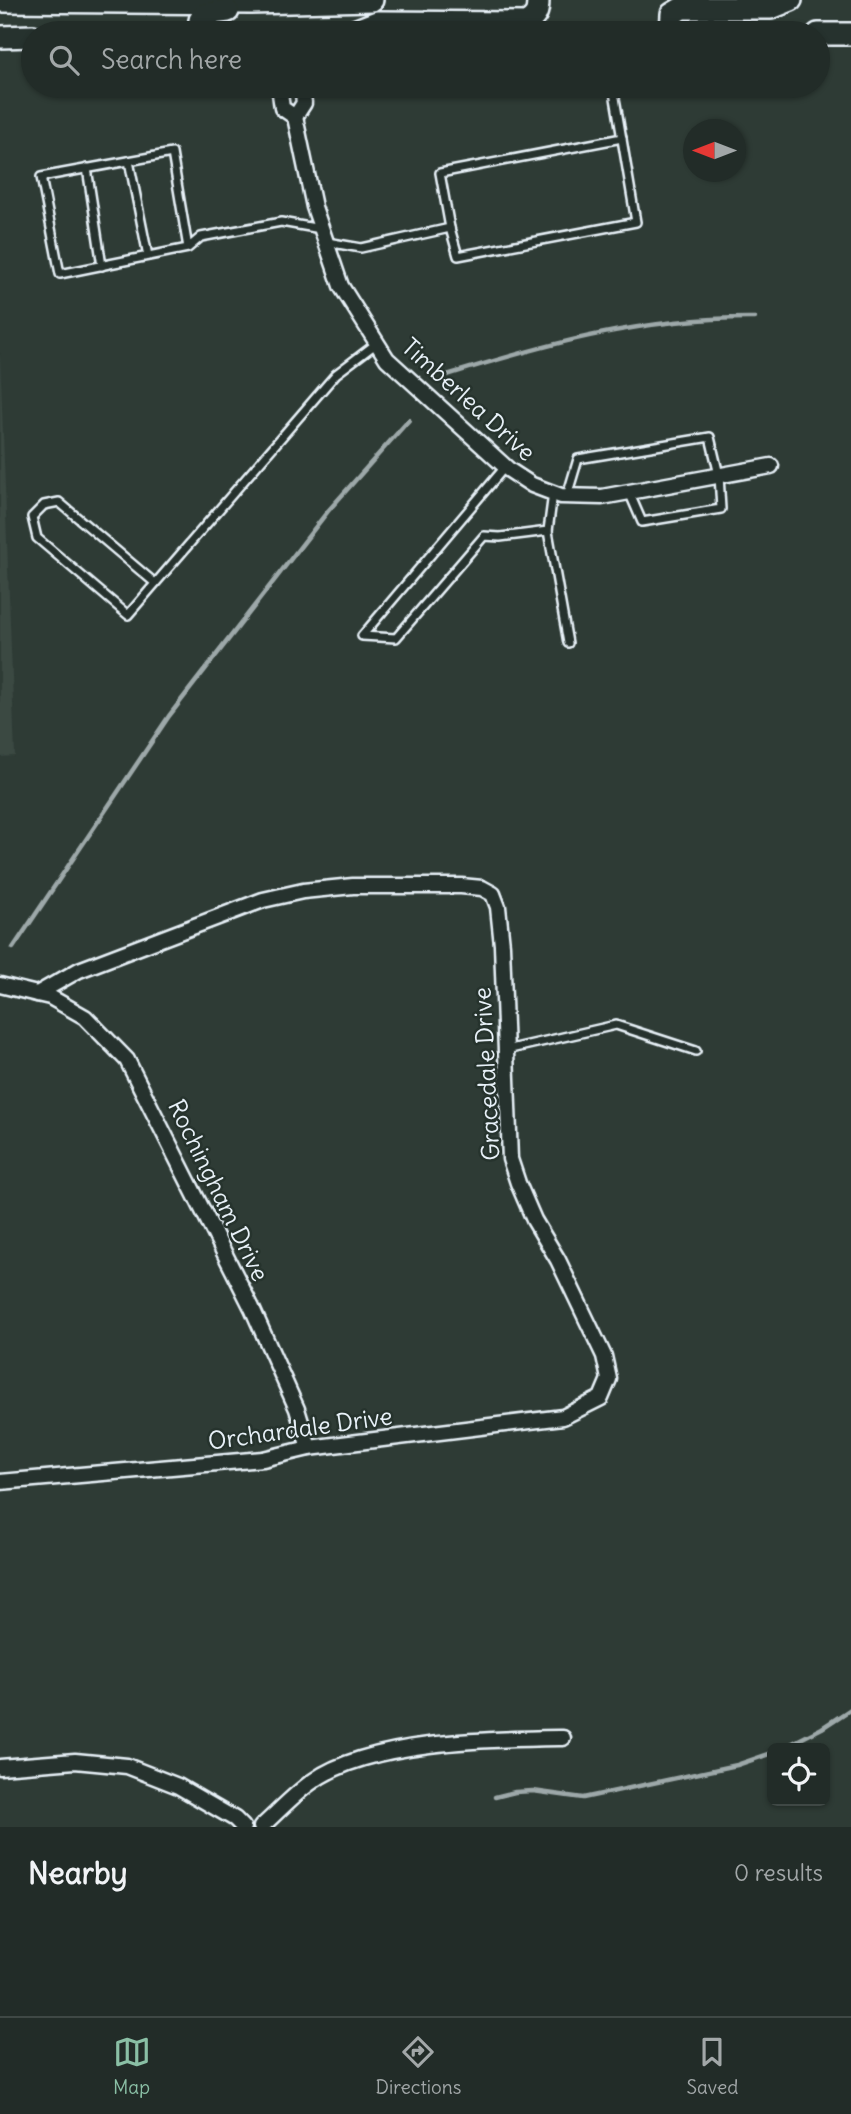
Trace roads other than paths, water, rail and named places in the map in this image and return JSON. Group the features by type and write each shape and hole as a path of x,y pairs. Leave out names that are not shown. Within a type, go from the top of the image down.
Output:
{"main road":[{"path":"0,1 235,5 309,11 329,1 372,0"},
{"path":"529,21 538,9 538,0"},
{"path":"672,21 672,14 682,8 771,8 791,0"},
{"path":"0,13 105,13 124,2"},
{"path":"200,21 205,14 235,5"},
{"path":"830,34 851,34"},
{"path":"0,37 21,36"}],"street":[{"name":"Timberlea Drive","path":"280,98 282,108 295,117 314,207 341,286 387,359 505,467 532,485 560,494 602,497 771,466"},
{"name":"Timberlea Drive","path":"295,117 304,103 303,98"},
{"name":"Gracedale Drive","path":"37,994 79,970 262,900 303,891 353,886 461,886 482,888 492,894 498,907 502,945 510,1159 534,1220 558,1260 604,1356 609,1379 601,1398"},
{"name":"Rochingham Drive","path":"0,985 50,997 85,1017 127,1060 252,1308 297,1409 309,1448"},
{"name":"Orchardale Drive","path":"0,1482 263,1459 309,1448 563,1417 601,1398"},
{"path":"261,1827 314,1780 354,1761 412,1748 523,1738 563,1738"},
{"path":"0,1767 75,1761 127,1766 178,1786 235,1819 243,1827"}],"lane":[{"path":"615,98 622,138 636,222 458,256 440,173 622,138"},
{"path":"188,248 172,153 41,177 60,274 188,248 201,237 281,222 361,248 450,228"},
{"path":"129,161 148,256"},
{"path":"87,168 102,266"},
{"path":"155,583 59,502 44,505 32,517 37,538 128,615 335,374 377,343"},
{"path":"568,643 548,531 560,494 578,459 710,437 719,475 721,509 642,522 629,492"},
{"path":"505,467 362,636 396,638 484,536 500,537 548,531"},
{"path":"506,1050 616,1025 696,1051"}],"waterway":[{"path":"447,375 523,352 598,334 675,322 755,318"},
{"path":"13,948 169,716 328,511 409,420"},
{"path":"793,1743 851,1709"},
{"path":"495,1797 533,1791 583,1798 737,1765 767,1755"}]}
